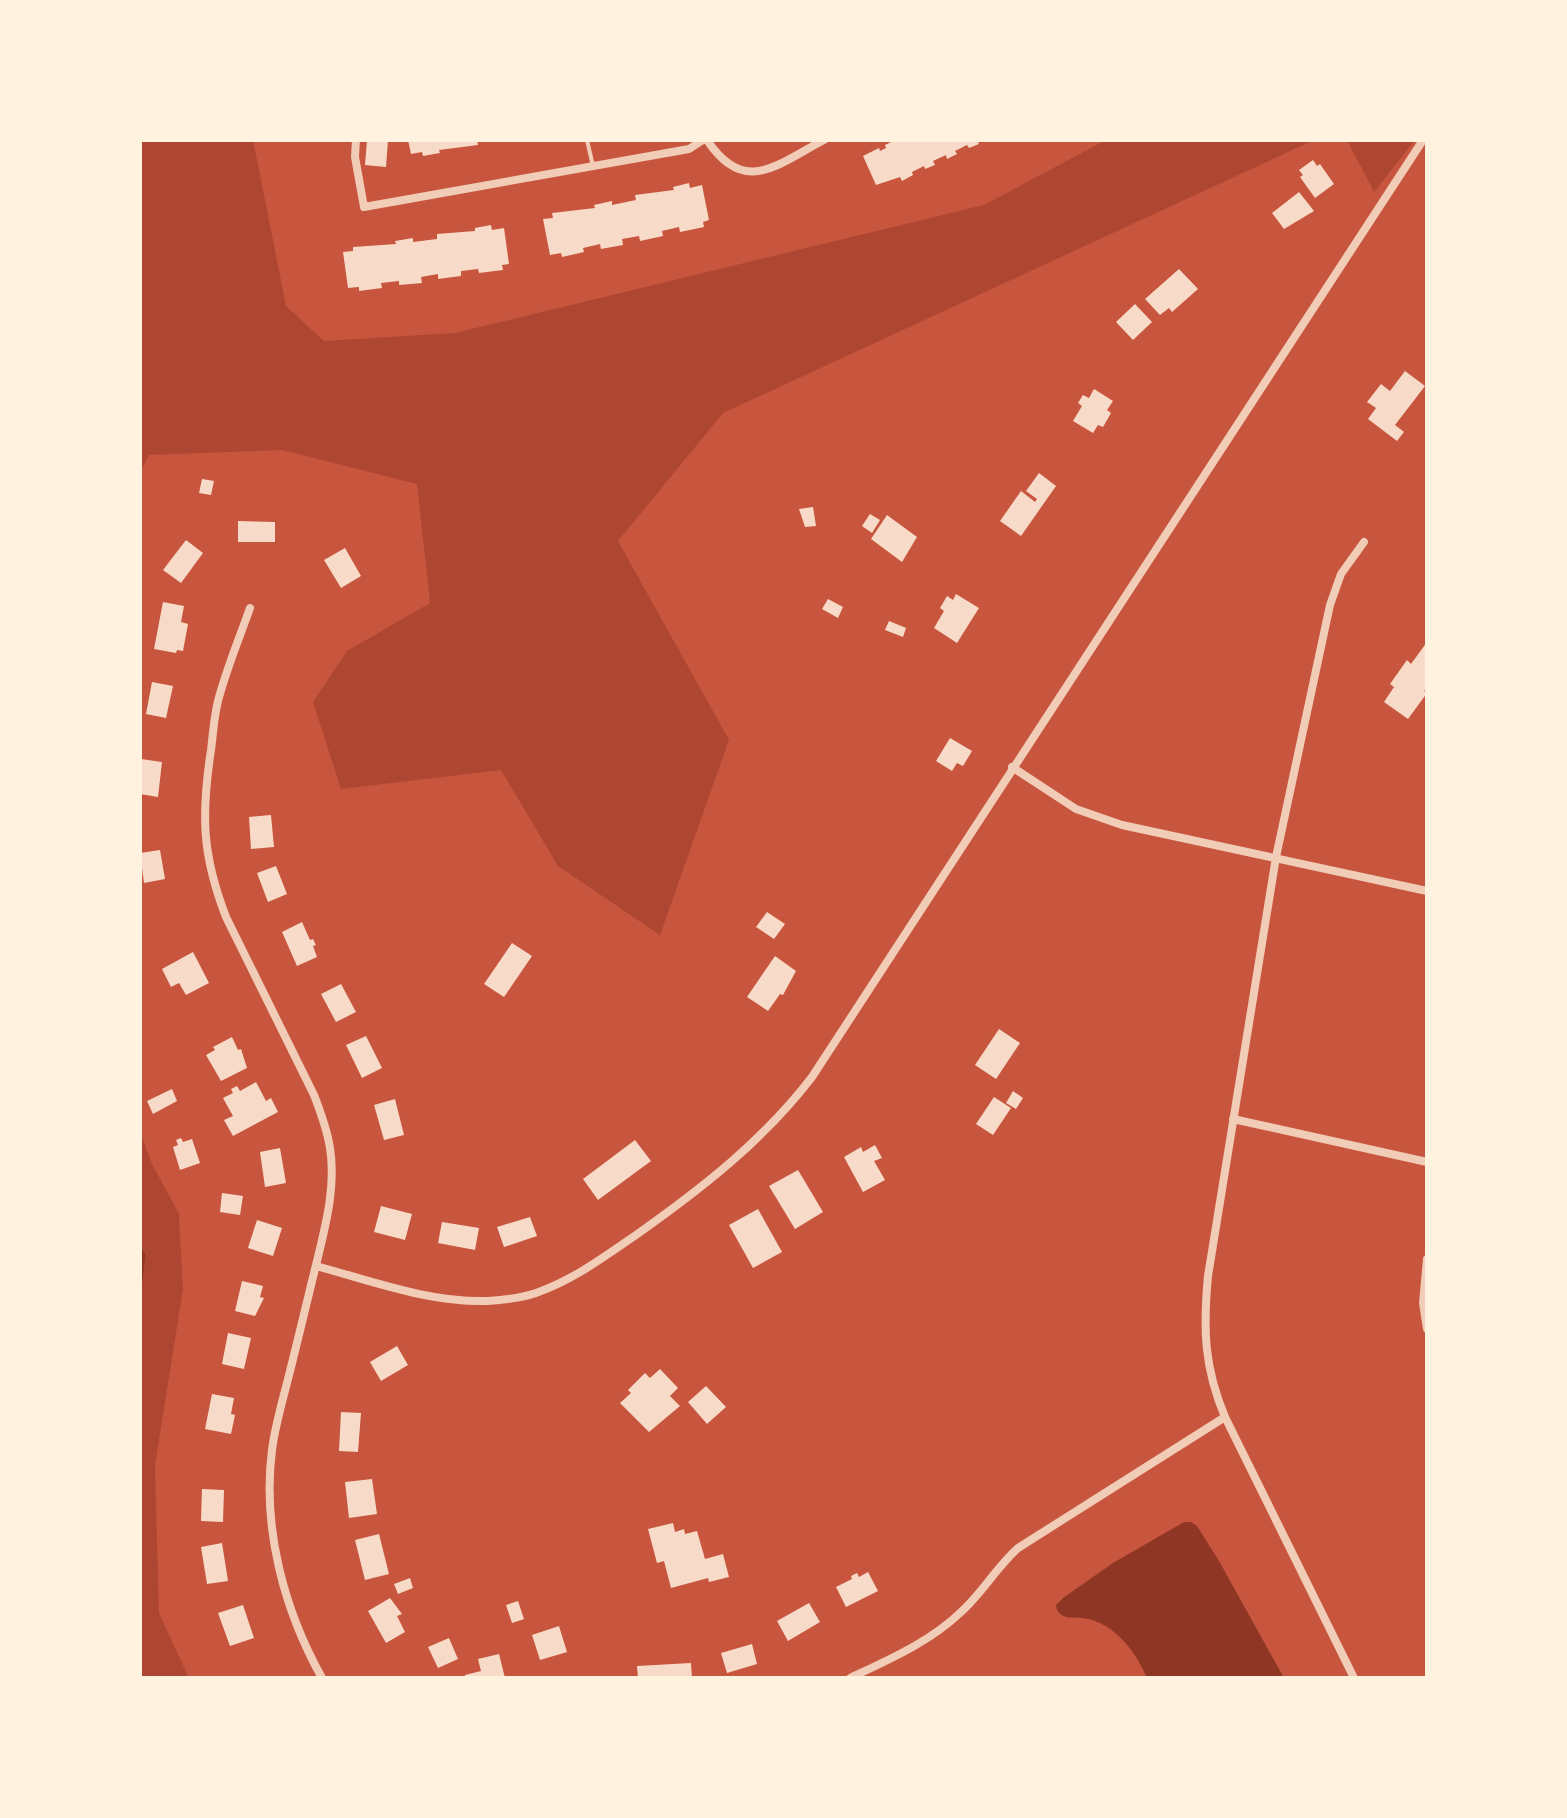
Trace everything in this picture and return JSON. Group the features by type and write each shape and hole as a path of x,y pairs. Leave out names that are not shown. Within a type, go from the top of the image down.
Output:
{"street":[{"path":"356,140 355,157 364,207 689,149 705,140 726,164 752,173 824,140"},
{"path":"316,1266 432,1297 462,1301 512,1299 544,1290 580,1273 675,1207 754,1143 812,1077 1423,140"},
{"path":"1354,1678 1225,1417 1212,1379 1204,1334 1208,1276 1276,857 1330,605 1341,574 1364,542"},
{"path":"250,608 218,701 205,790 207,854 226,917 325,1122 331,1150 328,1216 277,1426 269,1489 280,1572 294,1617 322,1678"},
{"path":"1012,767 1076,809 1122,825 1427,891"},
{"path":"1233,1119 1427,1162"},
{"path":"1427,1259 1423,1303 1427,1329"},
{"path":"850,1678 932,1635 963,1611 1001,1563 1018,1548 1225,1417"}],"lane":[{"path":"587,140 593,166"}],"shaded area":[{"path":"140,140 253,140 286,306 324,341 455,333 984,205 1106,140 1314,140 723,413 618,541 729,740 660,935 558,866 501,770 341,789 313,702 347,651 430,603 417,484 282,450 149,455 140,472"},
{"path":"1347,140 1415,140 1374,192"},
{"path":"140,1131 151,1162 179,1214 183,1289 155,1465 159,1613 189,1678 140,1678"},
{"path":"1184,1522 1197,1526 1284,1678 1147,1678 1132,1651 1110,1629 1092,1620 1065,1616 1058,1611 1056,1605 1063,1598 1113,1563"}],"building":[{"path":"367,140 388,140 386,167 365,165"},
{"path":"408,140 477,140 478,145 439,150 440,153 423,156 422,152 411,154"},
{"path":"895,140 977,140 979,144 969,148 967,145 947,159 946,155 933,161 935,165 925,169 924,166 902,181 900,177 876,185 863,156 886,148 885,145"},
{"path":"1313,160 1317,166 1320,164 1334,184 1315,198 1300,177 1303,175 1299,170"},
{"path":"689,183 690,188 702,185 709,220 703,222 704,227 680,232 679,227 662,231 663,236 640,241 639,236 622,239 623,245 601,249 600,244 562,257 561,253 550,255 543,219 553,218 552,213 595,208 594,205 612,201 612,205 636,200 635,195 674,190 673,187"},
{"path":"1299,192 1314,211 1284,229 1272,213"},
{"path":"491,225 492,230 504,228 509,264 502,265 503,270 479,273 478,269 461,271 461,276 438,279 438,274 421,277 422,283 381,283 382,288 359,291 359,287 348,288 343,252 353,251 353,247 396,244 395,241 413,238 413,242 437,239 437,234 475,231 475,228"},
{"path":"1179,269 1198,289 1172,312 1169,308 1160,315 1145,299"},
{"path":"1135,304 1152,322 1133,340 1116,322"},
{"path":"1405,371 1425,386 1395,425 1404,432 1397,441 1368,419 1376,408 1367,402 1381,384 1390,391"},
{"path":"1094,389 1113,401 1107,410 1111,413 1103,427 1098,425 1093,433 1073,421 1082,406 1078,403 1083,395 1089,398"},
{"path":"1039,473 1056,486 1021,536 1000,521 1021,491 1035,502 1037,499 1026,491"},
{"path":"202,479 214,481 211,495 199,493"},
{"path":"813,507 816,526 805,527 799,509"},
{"path":"870,514 880,520 872,533 862,526"},
{"path":"887,515 917,537 902,562 871,539"},
{"path":"238,521 275,522 275,542 238,542"},
{"path":"186,540 203,553 181,583 163,570"},
{"path":"345,548 361,576 341,588 324,560"},
{"path":"956,594 979,608 957,643 934,628 944,611 940,608 947,596 953,600"},
{"path":"828,599 843,607 838,618 822,609"},
{"path":"163,602 184,606 181,622 188,624 183,651 177,650 176,653 154,649"},
{"path":"889,621 906,628 903,637 885,630"},
{"path":"1427,642 1427,691 1423,690 1427,693 1408,719 1384,702 1394,687 1390,684 1407,660 1411,664"},
{"path":"152,682 173,686 166,718 146,714"},
{"path":"950,738 972,751 963,766 957,763 952,771 936,761"},
{"path":"141,759 162,762 158,797 140,794"},
{"path":"271,815 274,847 251,849 249,817"},
{"path":"160,850 165,879 144,883 140,853"},
{"path":"276,866 287,894 268,902 257,873"},
{"path":"767,912 785,924 774,939 756,927"},
{"path":"302,922 310,940 313,939 316,945 313,946 317,957 297,966 282,932"},
{"path":"512,943 532,956 504,997 484,984"},
{"path":"193,952 209,983 186,995 179,983 171,987 162,969"},
{"path":"775,956 796,971 783,995 780,994 768,1011 747,997"},
{"path":"341,984 356,1012 336,1022 321,994"},
{"path":"999,1029 1020,1043 996,1079 975,1065"},
{"path":"366,1036 382,1068 362,1078 346,1045"},
{"path":"232,1037 238,1050 241,1049 247,1068 221,1081 206,1055 215,1050 213,1047"},
{"path":"256,1082 266,1101 271,1098 278,1112 233,1136 224,1120 233,1116 223,1098 233,1093 231,1089 237,1086 240,1091"},
{"path":"172,1089 177,1101 153,1114 147,1101"},
{"path":"1013,1091 1023,1098 1016,1109 1006,1103"},
{"path":"994,1097 1011,1108 993,1135 976,1124"},
{"path":"395,1099 404,1135 384,1140 374,1105"},
{"path":"181,1138 183,1142 192,1139 200,1163 180,1170 173,1147 178,1145 176,1140"},
{"path":"635,1140 651,1161 598,1200 583,1179"},
{"path":"875,1145 882,1158 874,1161 885,1180 863,1192 844,1157 861,1147 863,1152"},
{"path":"280,1148 286,1183 265,1187 260,1152"},
{"path":"798,1170 823,1212 795,1229 769,1186"},
{"path":"222,1193 243,1196 240,1215 220,1212"},
{"path":"381,1206 412,1214 405,1240 374,1232"},
{"path":"758,1209 782,1252 753,1268 729,1225"},
{"path":"530,1217 537,1236 504,1247 497,1227"},
{"path":"257,1220 282,1228 273,1256 248,1248"},
{"path":"442,1222 479,1228 475,1250 438,1243"},
{"path":"242,1281 263,1286 260,1297 264,1298 255,1316 235,1311"},
{"path":"228,1333 251,1338 244,1369 222,1364"},
{"path":"397,1346 408,1365 381,1381 370,1362"},
{"path":"660,1369 678,1388 670,1396 680,1406 649,1432 620,1403 645,1373 650,1378"},
{"path":"706,1386 726,1407 707,1424 688,1402"},
{"path":"212,1394 234,1398 231,1414 235,1415 231,1434 205,1429"},
{"path":"341,1412 361,1413 358,1452 339,1451"},
{"path":"372,1479 377,1514 349,1518 345,1482"},
{"path":"202,1489 224,1490 223,1522 201,1521"},
{"path":"673,1523 675,1532 684,1529 685,1534 697,1531 705,1559 723,1554 729,1577 709,1582 708,1578 671,1588 664,1561 657,1563 648,1529"},
{"path":"379,1534 389,1574 365,1580 355,1540"},
{"path":"222,1543 228,1581 207,1584 201,1547"},
{"path":"868,1572 878,1591 846,1607 836,1587 857,1573 859,1577"},
{"path":"410,1578 413,1588 398,1594 394,1584"},
{"path":"390,1598 402,1614 397,1616 405,1632 386,1643 368,1611"},
{"path":"518,1601 524,1619 512,1623 506,1605"},
{"path":"809,1603 820,1622 788,1641 777,1621"},
{"path":"243,1605 254,1638 230,1646 218,1613"},
{"path":"559,1626 567,1652 540,1660 532,1635"},
{"path":"449,1638 458,1659 438,1668 428,1647"},
{"path":"752,1644 757,1664 727,1673 721,1653"},
{"path":"499,1654 505,1678 465,1678 465,1675 481,1671 478,1659"},
{"path":"691,1663 692,1678 638,1678 637,1666"}],"waterway":[{"path":"140,1251 143,1255 140,1282"}]}
